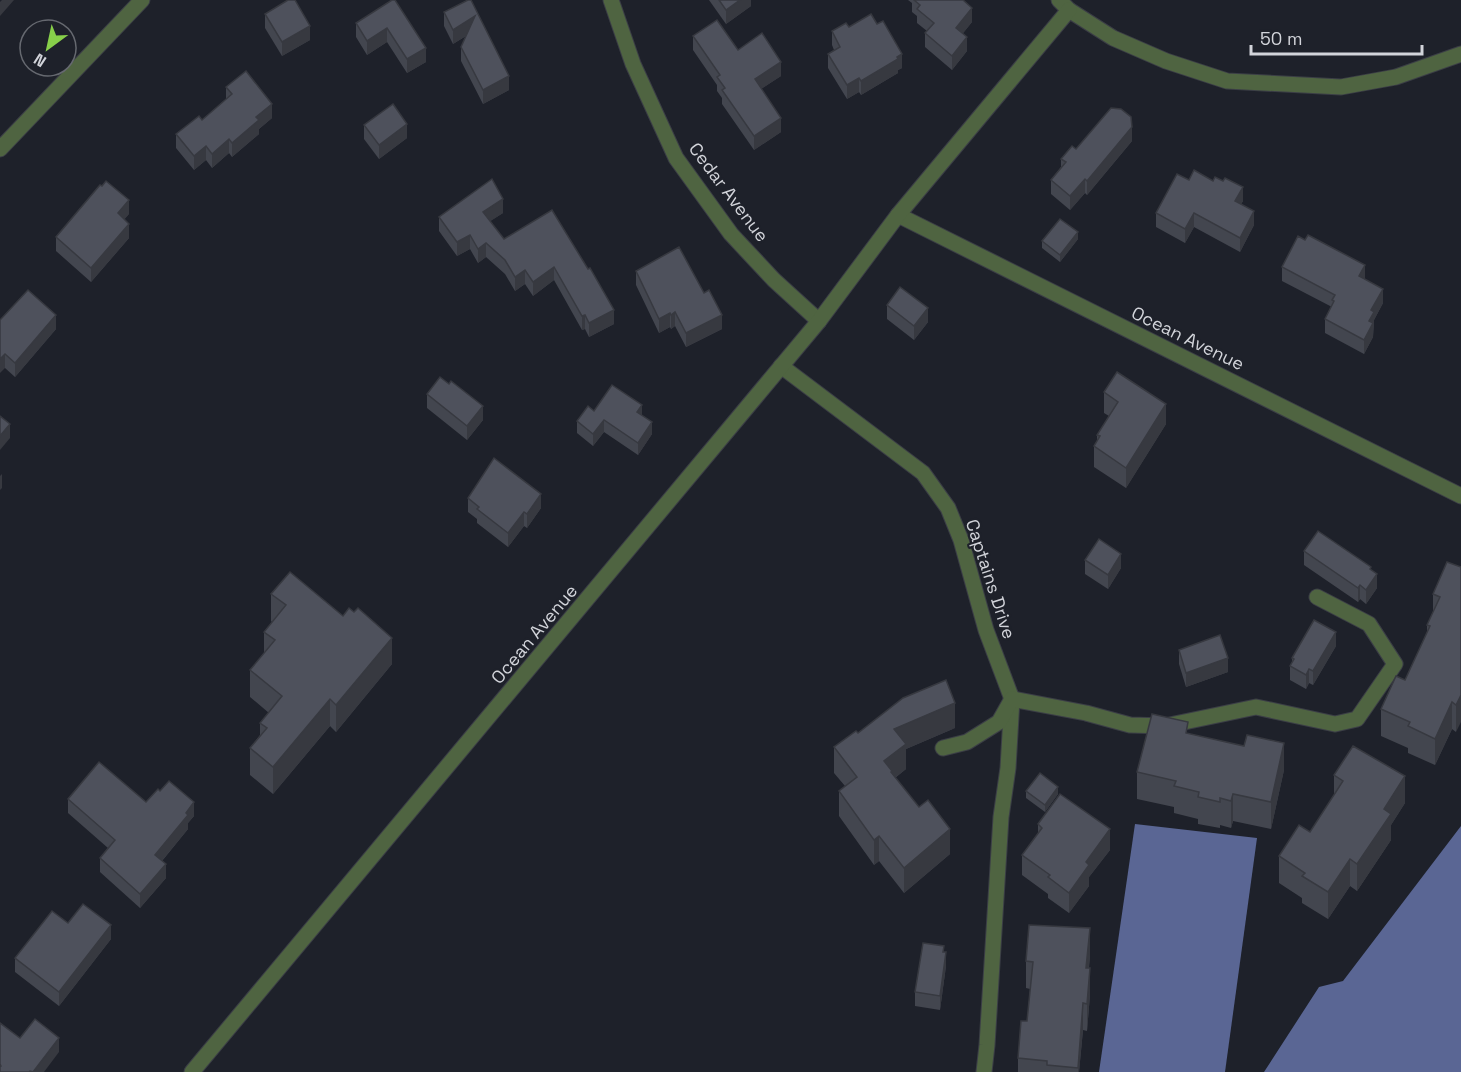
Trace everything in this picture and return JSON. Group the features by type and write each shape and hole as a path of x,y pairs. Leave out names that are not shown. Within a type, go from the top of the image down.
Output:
{"street":[{"path":"0,149 142,0"},
{"name":"Cedar Avenue","path":"610,0 633,64 676,158 731,234 774,280 819,321"},
{"path":"1064,5 1113,38 1166,61 1227,81 1341,87 1396,77 1461,54"},
{"name":"Ocean Avenue","path":"192,1072 819,321 898,215 1064,5"},
{"name":"Ocean Avenue","path":"898,215 1461,496"},
{"name":"Captains Drive","path":"781,366 922,473 948,508 961,540 986,630 1012,699 1008,768 1001,817 989,1025 984,1072"},
{"path":"943,748 967,742 999,722 1012,699 1086,713 1130,725 1165,726 1256,707 1335,724 1357,719 1395,664 1369,624 1317,597"}],"water":[{"path":"1135,824 1257,838 1225,1072 1099,1072"},
{"path":"1461,826 1461,1072 1264,1072 1319,987 1343,981"}],"building":[{"path":"288,0 295,0 310,26 282,42 265,14"},
{"path":"395,0 426,48 407,59 387,28 367,41 356,23"},
{"path":"471,0 509,76 483,90 461,47 475,16 453,30 444,12"},
{"path":"719,0 740,0 726,10"},
{"path":"914,0 963,0 972,8 956,28 967,37 952,56 925,33 934,23 917,9 920,5"},
{"path":"871,14 877,24 883,21 902,54 897,57 898,59 861,81 859,78 847,85 828,54 840,47 832,31 846,23 849,27"},
{"path":"717,20 738,50 762,33 781,62 755,79 781,118 754,136 722,90 725,88 717,77 720,75 693,36"},
{"path":"246,71 272,104 256,117 259,120 232,143 229,139 212,154 206,146 194,156 176,134 199,116 202,120 232,94 226,87"},
{"path":"393,104 407,124 379,145 364,125"},
{"path":"1111,108 1121,109 1131,117 1132,127 1087,181 1085,179 1070,196 1051,180 1066,162 1061,159 1072,146 1076,149"},
{"path":"1194,170 1213,181 1215,177 1223,181 1225,178 1243,187 1235,201 1254,211 1240,238 1194,213 1185,229 1156,213 1177,174 1189,180"},
{"path":"492,179 503,199 483,212 504,239 552,210 614,310 589,323 585,315 582,316 554,267 533,282 525,270 515,277 505,260 486,243 478,249 470,235 457,242 439,217"},
{"path":"106,181 129,200 118,213 129,224 91,268 56,237 100,185 102,186"},
{"path":"1060,219 1078,232 1060,255 1042,241"},
{"path":"1308,235 1365,265 1359,276 1383,289 1371,310 1374,312 1369,321 1373,323 1364,340 1325,319 1335,295 1282,267 1298,236 1305,240"},
{"path":"679,247 704,293 709,290 722,315 686,333 675,312 659,319 636,271"},
{"path":"900,287 928,308 914,326 887,305"},
{"path":"28,290 56,315 15,363 5,354 0,359 0,320"},
{"path":"1117,372 1166,404 1126,468 1094,446 1100,436 1097,435 1118,402 1104,392"},
{"path":"440,377 449,384 451,381 483,406 467,426 427,394"},
{"path":"612,385 642,405 637,412 652,422 638,443 604,420 593,434 577,421 588,406 594,411"},
{"path":"0,416 10,424 0,436"},
{"path":"494,458 541,494 527,514 524,512 508,533 477,509 479,507 468,498"},
{"path":"1318,531 1371,567 1370,569 1377,574 1366,590 1360,585 1358,588 1304,551"},
{"path":"1099,539 1121,554 1108,575 1085,560"},
{"path":"1447,562 1461,567 1461,695 1456,705 1452,702 1435,739 1408,726 1410,722 1381,709 1396,676 1405,680 1430,626 1427,625 1440,597 1433,594"},
{"path":"290,572 343,616 349,608 354,612 358,608 392,638 336,705 330,699 273,767 250,748 267,728 260,723 282,696 250,670 275,640 264,632 286,605 271,594"},
{"path":"1314,620 1336,632 1313,671 1309,669 1306,675 1290,666 1294,659 1292,658"},
{"path":"1220,635 1228,658 1186,673 1179,650"},
{"path":"946,680 955,703 894,729 906,744 884,761 919,807 928,800 950,829 904,868 879,836 874,840 839,791 857,777 834,747 856,731 858,733 903,698"},
{"path":"1152,714 1188,722 1186,733 1244,746 1247,735 1284,743 1271,802 1233,794 1231,801 1220,798 1220,802 1198,797 1199,792 1174,786 1176,781 1137,772"},
{"path":"1353,746 1405,776 1384,809 1391,814 1357,864 1350,859 1328,892 1302,876 1305,873 1279,856 1299,825 1310,832 1343,781 1334,775"},
{"path":"99,762 146,802 169,781 194,802 186,813 188,815 155,855 166,864 140,894 100,858 115,840 68,799"},
{"path":"1040,773 1058,787 1045,805 1026,791"},
{"path":"1060,794 1110,829 1086,862 1089,865 1069,893 1048,877 1050,875 1022,855 1042,828 1038,824"},
{"path":"83,904 111,925 59,992 15,958 52,911 68,923"},
{"path":"1029,925 1090,928 1086,968 1090,968 1087,1004 1083,1003 1078,1068 1047,1065 1047,1061 1018,1058 1021,1021 1027,1021 1033,962 1026,961"},
{"path":"923,943 944,946 943,952 946,952 940,996 915,992"},
{"path":"35,1019 59,1038 33,1072 0,1072 0,1023 20,1038"}]}
